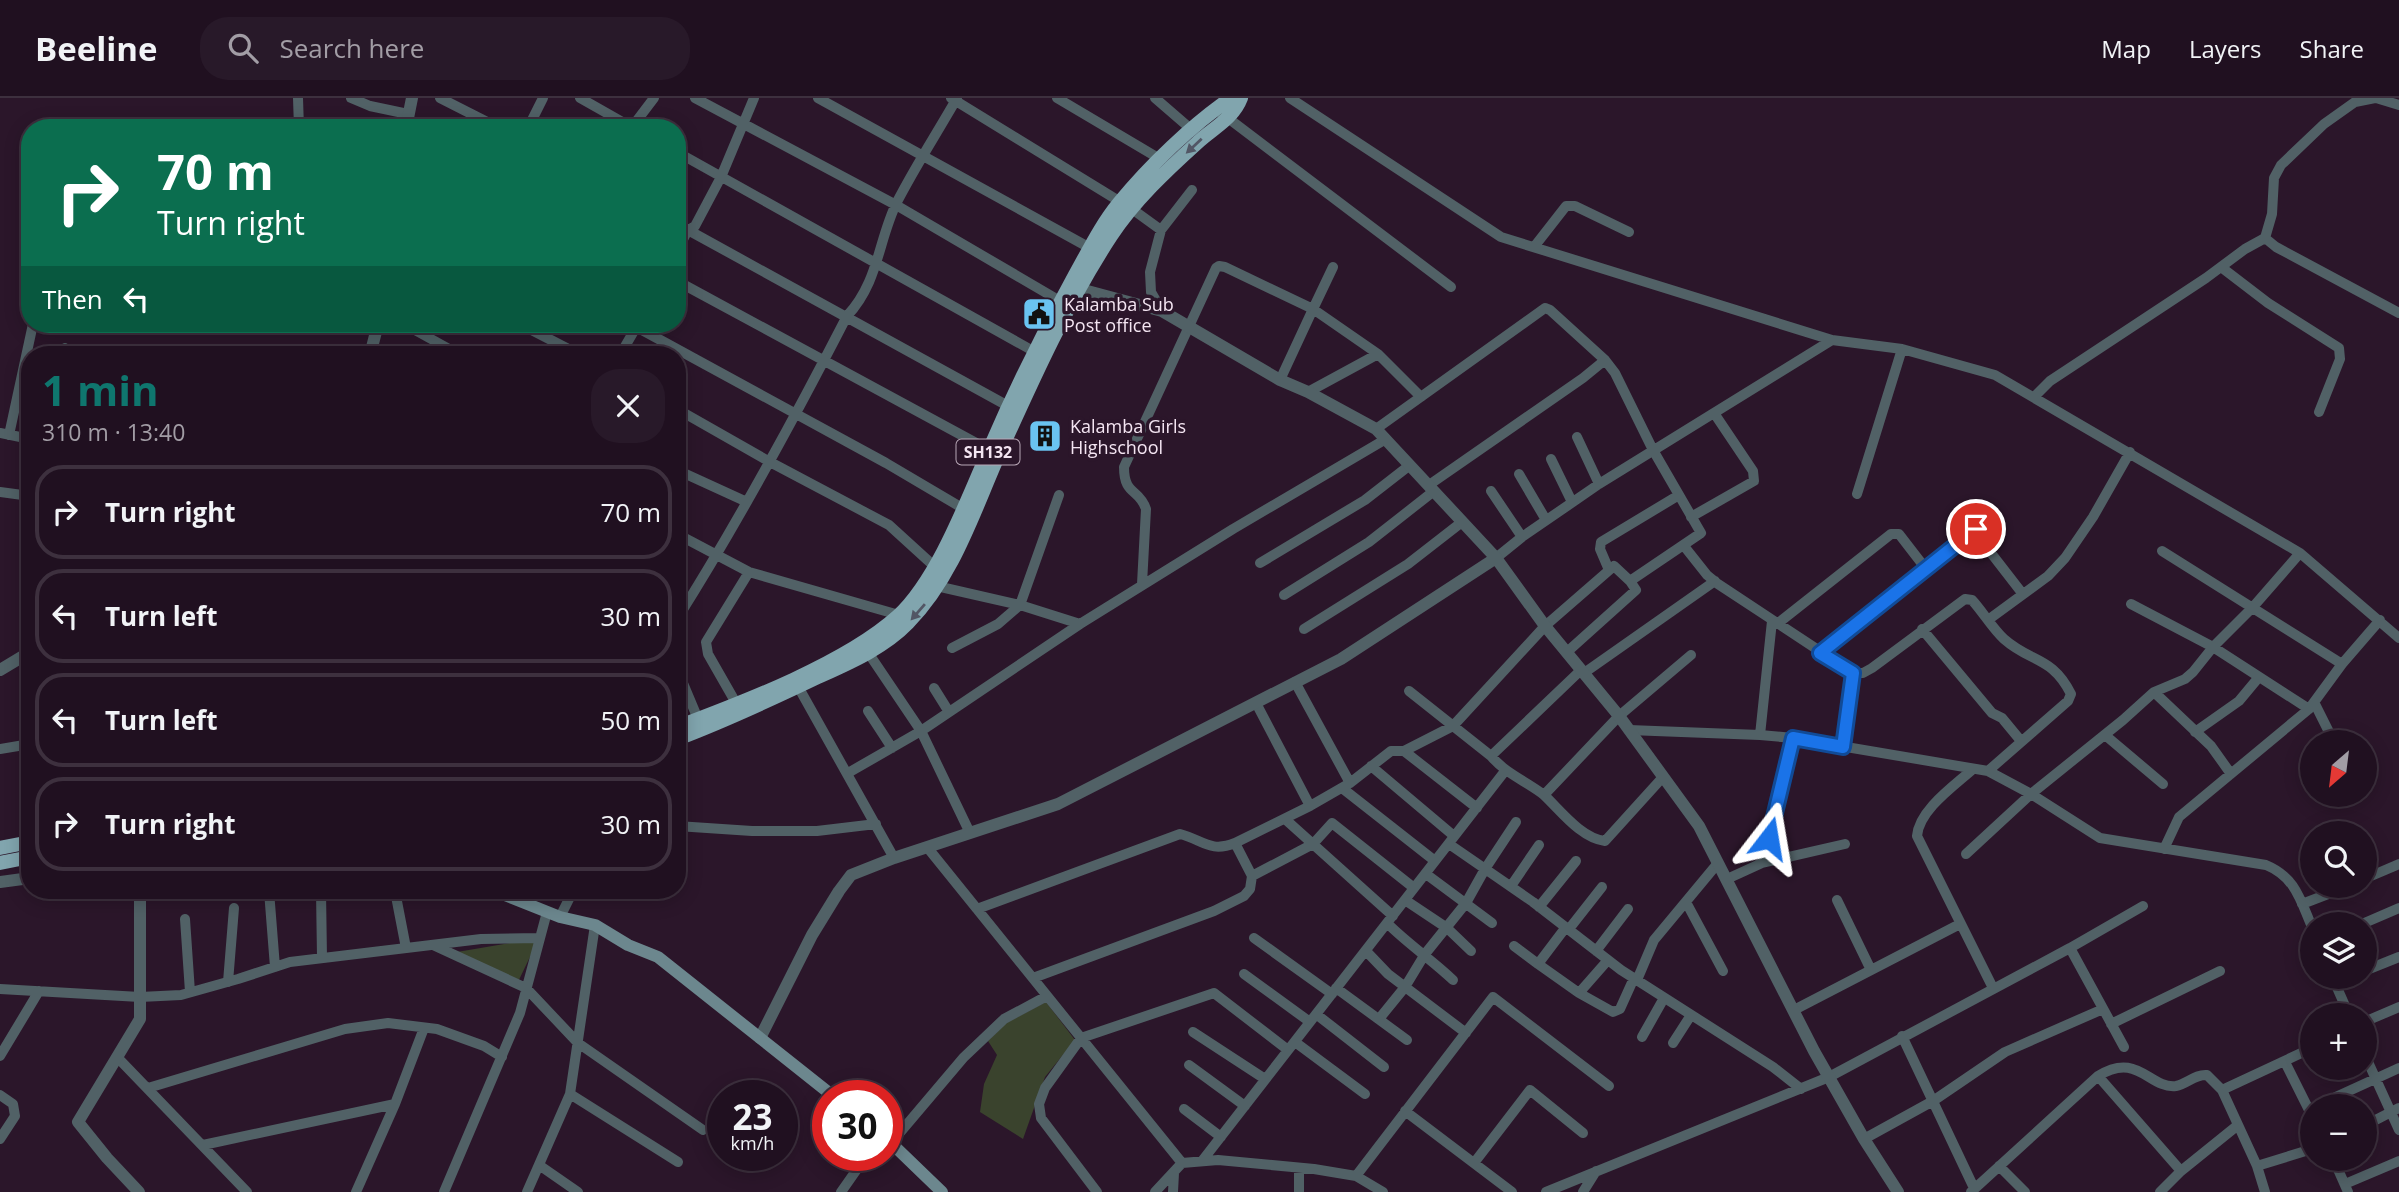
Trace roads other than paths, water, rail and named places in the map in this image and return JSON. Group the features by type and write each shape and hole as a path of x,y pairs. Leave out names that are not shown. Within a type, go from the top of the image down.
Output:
{"main road":[{"name":"SH132","path":"865,647 931,585 934,566 964,509 1008,406 1060,301 1090,248 1126,206 1160,159 1192,130 1221,114 1231,98"},
{"path":"686,735 906,625 976,509 1014,421 1080,289 1126,206 1199,141 1221,114 1237,108 1241,98"},
{"path":"686,724 796,682"},
{"path":"0,848 21,844"},
{"path":"0,863 21,859"},
{"path":"515,899 560,917 595,925 628,945 658,957 813,1080"},
{"path":"903,1153 942,1192"}],"street":[{"path":"298,98 299,119"},
{"path":"351,98 402,119"},
{"path":"407,119 412,98"},
{"path":"440,98 481,119"},
{"path":"532,119 543,98"},
{"path":"580,98 618,119"},
{"path":"639,119 654,98"},
{"path":"695,98 896,205 1060,301"},
{"path":"686,234 695,226 721,177 754,98"},
{"path":"818,98 1090,248"},
{"path":"1057,98 1160,159"},
{"path":"1155,98 1192,130"},
{"path":"1290,98 1502,237 1832,340 1902,349 1995,375 2300,554 2399,638"},
{"path":"2034,397 2050,381 2265,238 2272,214 2274,178 2281,165 2323,124 2355,102 2375,98 2399,105"},
{"path":"686,605 718,555 877,265 896,205 954,99 1161,230"},
{"path":"1221,114 1451,287"},
{"path":"686,157 1035,352"},
{"path":"1162,310 1150,292 1150,272 1161,230 1192,190"},
{"path":"1534,247 1566,206 1575,206 1629,232"},
{"path":"688,230 1008,406"},
{"path":"2265,238 2276,247 2399,313"},
{"path":"1142,584 1146,509 1143,501 1124,481 1124,467 1188,325 1219,266 1313,309 1378,354 1420,397"},
{"path":"1280,380 1333,267"},
{"path":"2221,267 2268,303 2339,348 2340,359 2319,412"},
{"path":"686,286 989,450"},
{"path":"1080,289 1162,310 1280,380 1376,429 1496,558 1545,626 1619,716 1699,826 1829,1077 1898,1192"},
{"path":"1376,429 1545,308 1550,310 1605,360 1615,373 1653,450 1701,533 1630,581"},
{"path":"420,333 444,346"},
{"path":"537,333 563,346"},
{"path":"649,333 673,346"},
{"path":"760,1038 812,935 851,875 894,858 1058,804 1341,659 1496,558 1599,484 1832,340"},
{"path":"1857,494 1902,349"},
{"path":"686,353 964,509"},
{"path":"1308,392 1378,354"},
{"path":"1284,595 1370,542 1431,488 1605,360"},
{"path":"4,434 21,370"},
{"path":"1691,517 1754,481 1753,471 1714,413"},
{"path":"686,415 889,525 934,566"},
{"path":"1577,437 1599,484"},
{"path":"848,773 921,731 1142,584 1386,439"},
{"path":"1988,620 2048,576 2065,558 2093,517 2130,452"},
{"path":"1551,459 1572,502"},
{"path":"1260,563 1364,500 1410,465"},
{"path":"686,474 747,502"},
{"path":"1519,474 1546,520"},
{"path":"1491,491 1522,537"},
{"path":"0,492 21,495"},
{"path":"952,648 998,624 1020,606 1059,495"},
{"path":"1609,570 1600,550 1601,542 1679,495"},
{"path":"1304,629 1408,564 1462,522"},
{"path":"1820,653 1976,529"},
{"path":"1760,735 1774,623 1891,534 1899,534 1926,569"},
{"path":"686,539 749,572 899,615"},
{"path":"1684,546 1715,582 1853,673 1863,673 1872,668 1965,599 1972,600 2005,639 2063,677 2071,694 2068,701 1988,771"},
{"path":"2162,551 2342,664"},
{"path":"1991,553 2022,593"},
{"path":"1966,854 2031,794 2154,692 2185,679 2300,554"},
{"path":"977,909 1180,834 1210,848 1222,849 1310,806 1346,785 1391,751 1404,751 1452,726 1545,626 1614,566 1636,590 1567,652"},
{"path":"736,703 708,654 706,642 749,572"},
{"path":"1491,756 1583,671 1715,582"},
{"path":"931,585 1020,606 1080,624"},
{"path":"2131,604 2213,647 2259,677 2312,706 2327,730"},
{"path":"2164,849 2179,817 2312,706 2342,664 2380,620"},
{"path":"1922,629 1992,713 2002,718 2021,741"},
{"path":"865,647 921,731 971,833"},
{"path":"1544,795 1619,716 1691,655"},
{"path":"0,670 21,657"},
{"path":"1843,747 1853,673"},
{"path":"2195,732 2239,701 2259,677"},
{"path":"796,682 894,858"},
{"path":"1295,682 1346,785 1435,861"},
{"path":"934,688 949,712"},
{"path":"686,690 698,719"},
{"path":"1409,691 1491,756 1505,771 1544,795 1594,840 1605,841 1663,777"},
{"path":"2154,692 2211,746 2231,774"},
{"path":"1255,703 1310,806"},
{"path":"868,711 892,748"},
{"path":"1629,730 1793,738 1988,771 2031,794 2100,838 2278,870 2286,876 2306,912"},
{"path":"2105,735 2164,784"},
{"path":"1762,863 1793,738"},
{"path":"0,749 21,746"},
{"path":"1404,751 1477,808"},
{"path":"1371,766 1485,869 1635,979 1773,1067 1801,1089"},
{"path":"1973,769 1923,815 1917,825 1917,836 1993,988"},
{"path":"1202,1161 1505,771"},
{"path":"1285,819 1390,919 1406,943 1425,954 1453,980"},
{"path":"1379,1019 1405,986 1425,954 1466,903 1516,822"},
{"path":"1252,876 1313,844 1332,823 1414,888"},
{"path":"686,827 752,831 817,831 876,824"},
{"path":"1033,978 1214,911 1244,896 1250,889 1252,876 1235,844"},
{"path":"1727,878 1762,863 1845,844"},
{"path":"1511,887 1539,845"},
{"path":"928,847 1182,1163"},
{"path":"1539,906 1576,861"},
{"path":"1514,946 1579,993 1613,1012 1620,1009 1654,940 1718,863"},
{"path":"2377,873 2399,864"},
{"path":"1426,873 1492,922"},
{"path":"0,882 21,879"},
{"path":"1538,964 1602,887"},
{"path":"2302,904 2317,898"},
{"path":"139,1192 78,1122 140,1019 140,899"},
{"path":"270,899 275,967"},
{"path":"321,899 322,958"},
{"path":"397,899 406,948"},
{"path":"560,917 569,899"},
{"path":"1405,900 1447,928 1471,951"},
{"path":"1837,900 1871,970"},
{"path":"1686,902 1723,971"},
{"path":"1546,1192 1829,1077 2143,906"},
{"path":"228,982 234,908"},
{"path":"2377,918 2399,908"},
{"path":"1596,951 1628,909"},
{"path":"444,1192 520,1013 547,912"},
{"path":"185,919 190,992"},
{"path":"1794,1010 1960,924"},
{"path":"527,1192 570,1094 595,925"},
{"path":"0,989 140,997 190,992 290,962 481,939 539,938"},
{"path":"1254,938 1407,1040"},
{"path":"432,945 526,988 578,1042 704,1130"},
{"path":"2070,948 2124,1047"},
{"path":"1366,951 1388,974 1466,1033"},
{"path":"2377,966 2399,957"},
{"path":"1579,993 1608,960"},
{"path":"2111,1024 2220,971"},
{"path":"1244,974 1384,1066"},
{"path":"0,1056 39,991"},
{"path":"1097,1192 1041,1118 1039,1104 1045,1088 1081,1038 1214,993 1365,1094"},
{"path":"903,1125 964,1057 1004,1018 1047,996"},
{"path":"1356,1176 1493,997 1609,1086"},
{"path":"1642,1037 1664,998"},
{"path":"2377,1016 2399,1007"},
{"path":"1864,1139 1933,1101 2005,1052 2103,1009"},
{"path":"1672,1044 1691,1015"},
{"path":"148,1088 345,1029 388,1023 437,1030 484,1046 502,1057"},
{"path":"356,1192 395,1104 424,1028"},
{"path":"1193,1032 1265,1079"},
{"path":"1902,1036 1972,1190 2098,1076 2109,1069 2129,1069 2176,1086 2202,1074 2207,1075 2222,1090 2257,1166 2264,1192"},
{"path":"2222,1090 2300,1054"},
{"path":"117,1058 247,1192"},
{"path":"2285,1062 2303,1094"},
{"path":"1189,1065 1245,1106"},
{"path":"2377,1078 2399,1068"},
{"path":"2098,1076 2181,1171"},
{"path":"2344,1094 2372,1080"},
{"path":"2375,1080 2395,1111 2399,1130"},
{"path":"1474,1163 1530,1090 1583,1133"},
{"path":"570,1094 678,1162"},
{"path":"0,1095 13,1104 15,1116 0,1139"},
{"path":"203,1146 395,1104"},
{"path":"1184,1109 1221,1137"},
{"path":"1405,1111 1512,1192"},
{"path":"2377,1120 2395,1111"},
{"path":"2160,1192 2181,1171 2238,1125"},
{"path":"2257,1166 2300,1153"},
{"path":"1155,1192 1182,1163 1202,1161 1299,1168 1356,1176 1383,1192"},
{"path":"2339,1171 2347,1188 2399,1161"},
{"path":"539,1165 578,1192"},
{"path":"1999,1166 2025,1192"},
{"path":"1299,1168 1299,1192"},
{"path":"841,1192 856,1171"},
{"path":"1583,1192 1596,1171"},
{"path":"1172,1192 1174,1172"}],"place":[{"name":"Kalamba Sub Post office","path":"1039,314"},
{"name":"Kalamba Girls Highschool","path":"1045,436"}]}
